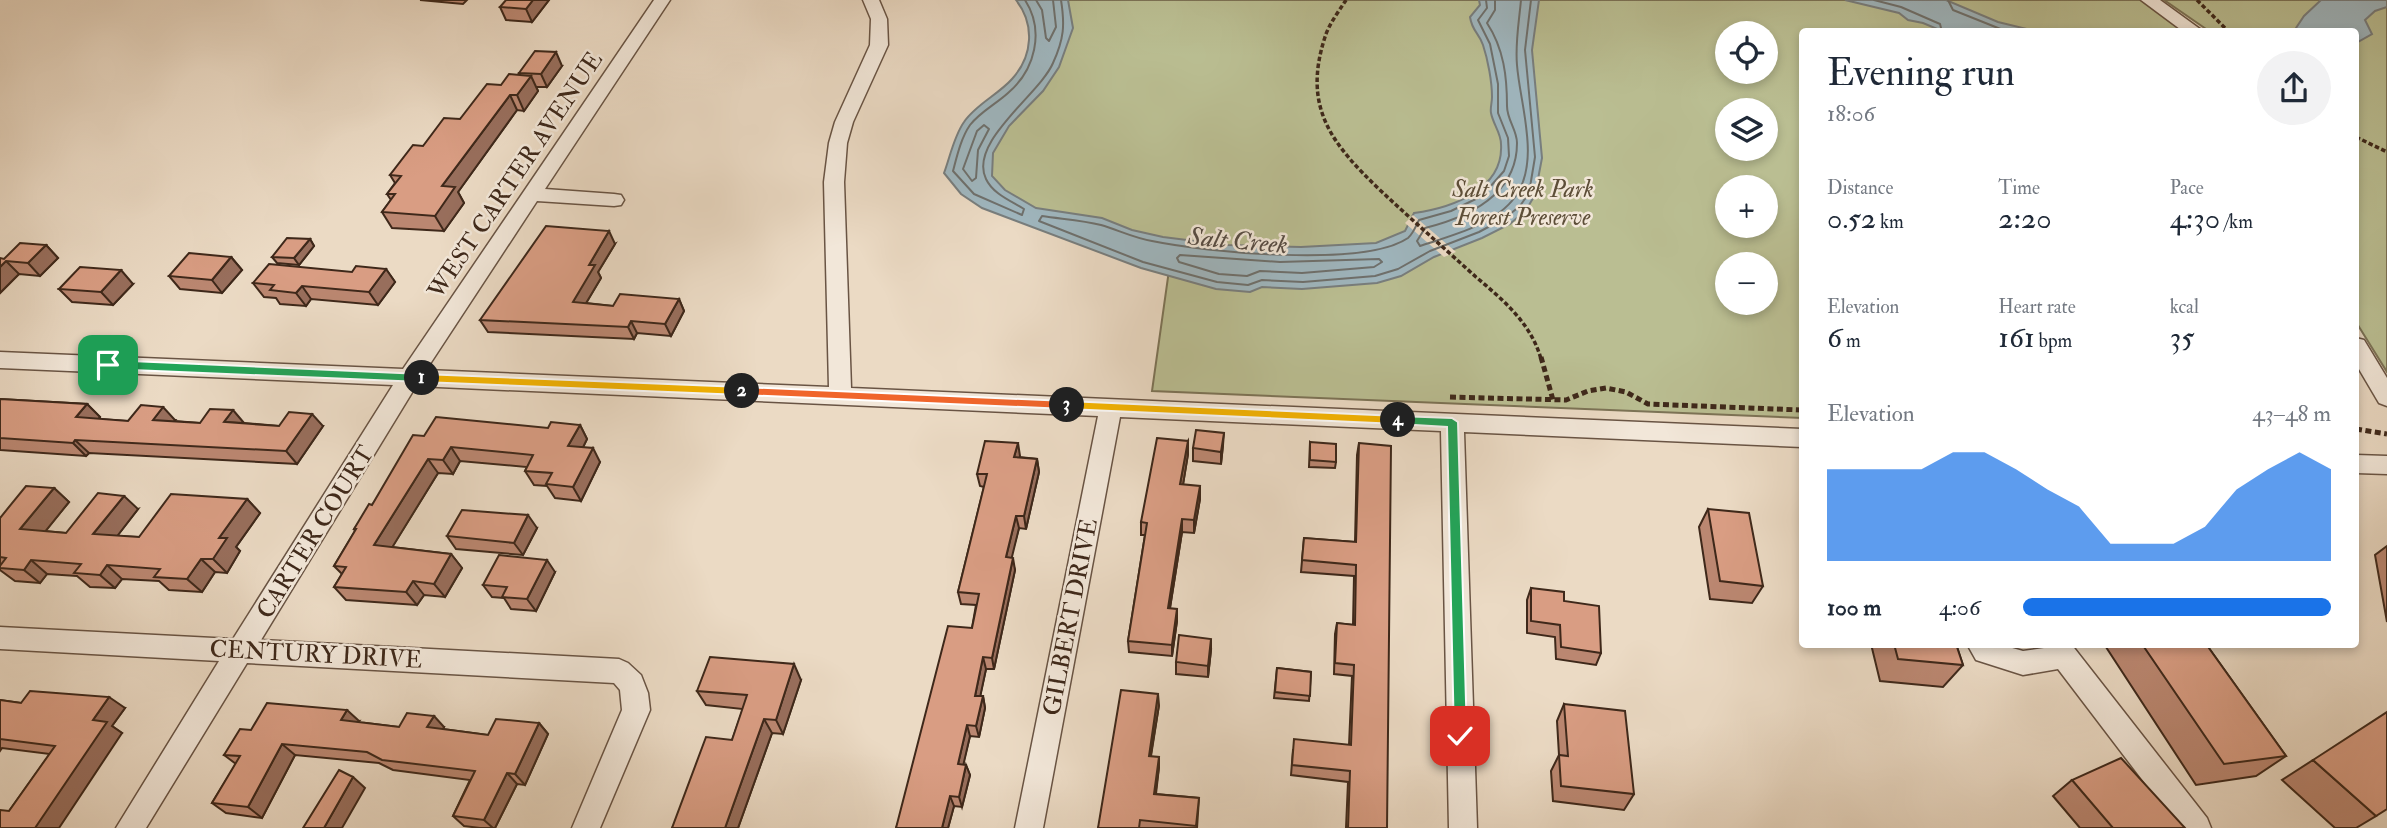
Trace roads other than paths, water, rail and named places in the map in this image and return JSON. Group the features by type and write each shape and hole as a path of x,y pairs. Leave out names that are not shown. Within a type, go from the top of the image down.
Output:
{"street":[{"name":"WEST CARTER AVENUE","path":"410,378 662,0"},
{"path":"840,395 835,172 844,122 879,45 879,19 871,0"},
{"path":"2149,0 2190,28"},
{"path":"531,194 614,200"},
{"path":"2359,351 2387,397"},
{"path":"0,360 1111,407 1451,410 1799,438"},
{"name":"CARTER COURT","path":"130,828 410,378"},
{"name":"GILBERT DRIVE","path":"1029,828 1111,407"},
{"path":"1451,410 1463,828"},
{"path":"2359,464 2387,465"},
{"name":"CENTURY DRIVE","path":"0,638 619,671 630,679 636,694 635,710 586,828"},
{"path":"1982,648 1985,652 2023,663 2060,650 2197,828"}],"water":[{"path":"1016,0 1068,0 1073,28 1059,67 1043,91 1009,126 993,153 992,176 1005,190 1036,208 1102,218 1132,230 1163,237 1227,245 1301,247 1376,243 1405,231 1414,213 1444,207 1485,185 1500,160 1501,140 1491,113 1492,91 1488,64 1483,45 1470,17 1480,5 1479,0 1539,0 1532,50 1542,158 1535,195 1526,210 1510,224 1434,257 1401,276 1377,283 1302,289 1262,287 1250,292 1216,289 1141,268 982,208 961,194 944,173 964,122 974,110 1012,79 1024,60 1028,50 1029,29"},
{"path":"1845,0 1946,0 1998,22 2023,28 1935,28 1908,20 1899,13"},
{"path":"2321,0 2387,0 2387,7 2375,11 2365,20 2372,34 2359,41 2359,28 2296,28"}],"park label":[{"name":"Salt Creek Park Forest Preserve","path":"1523,203"}],"water label":[{"name":"Salt Creek","path":"1238,240"}]}
